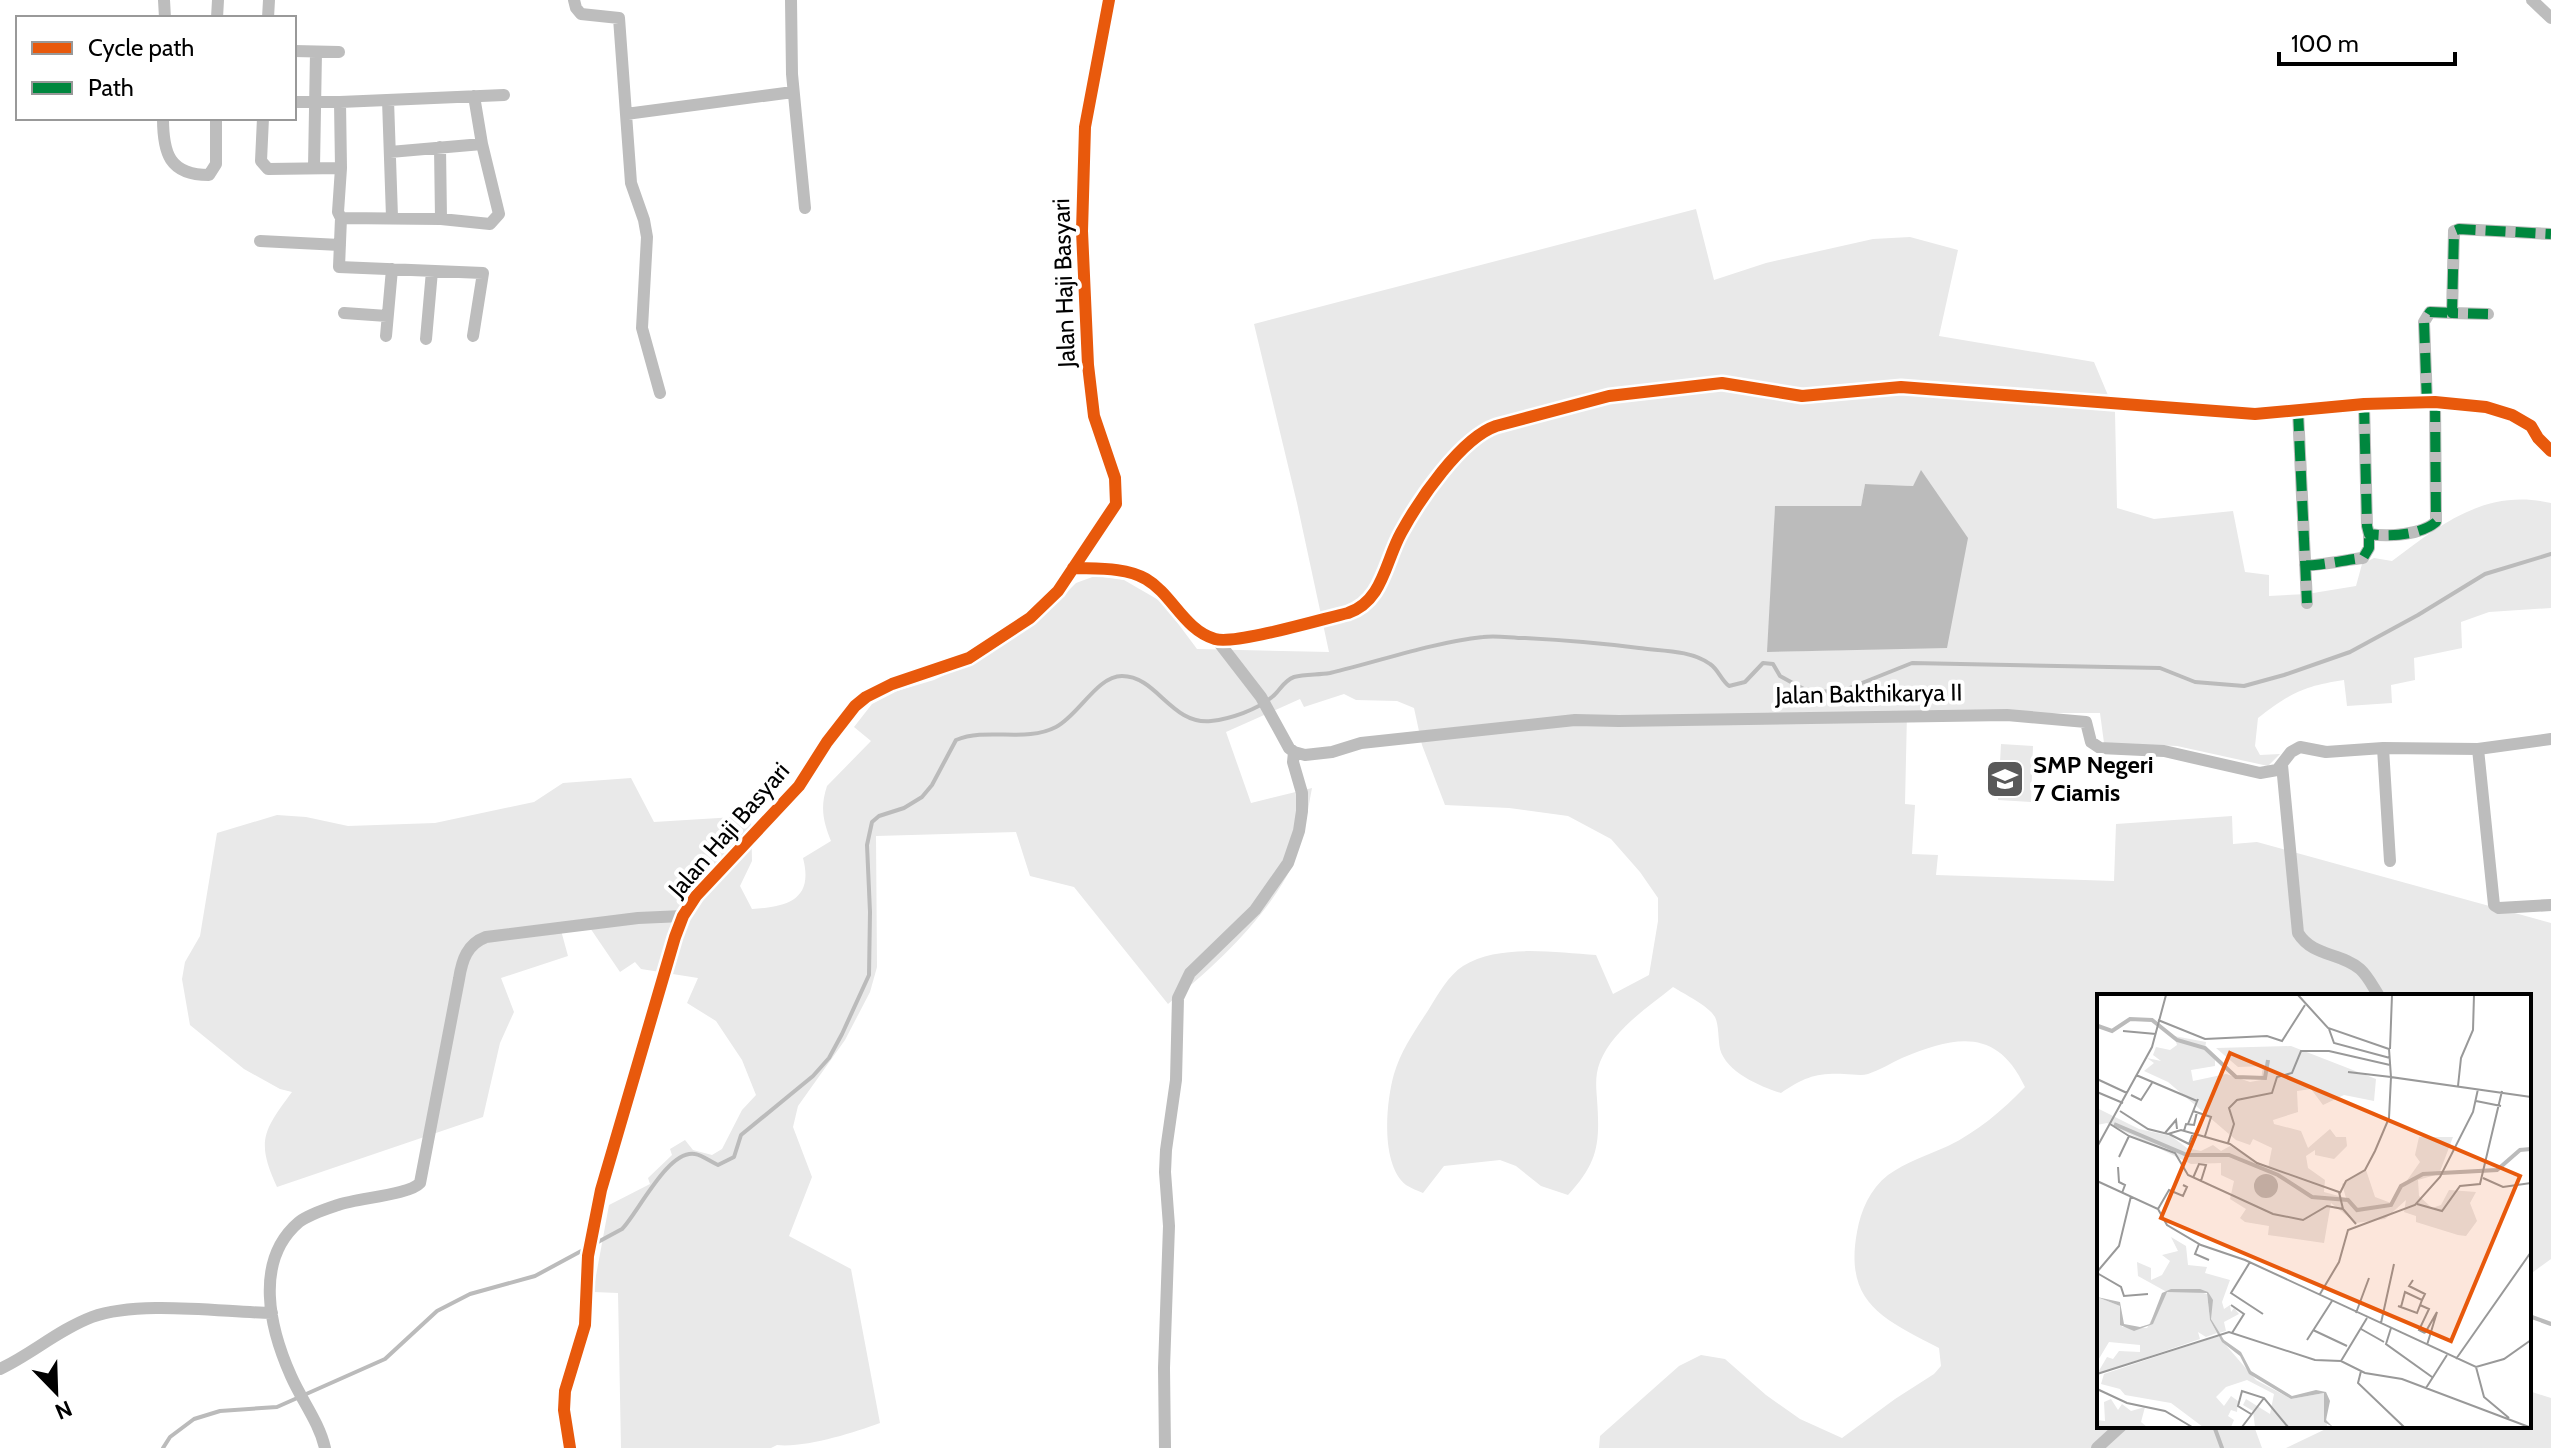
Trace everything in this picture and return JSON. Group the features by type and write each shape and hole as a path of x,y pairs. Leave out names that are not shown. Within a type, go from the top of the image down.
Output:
{"street":[{"path":"574,0 581,14 619,18 631,183 647,237 642,328 660,393"},
{"path":"791,0 789,30 793,92 805,208"},
{"name":"Jalan Haji Basyari","path":"570,1448 564,1410 565,1391 585,1325 588,1256 601,1190 683,916 724,863 799,786 855,706 878,690 969,658 995,643 1049,602 1116,504 1115,478 1094,416 1088,365 1082,231 1085,127 1109,0"},
{"path":"2532,0 2551,18"},
{"path":"296,51 339,52"},
{"path":"314,167 316,52"},
{"path":"626,114 793,92"},
{"path":"296,102 504,95"},
{"path":"341,218 392,217 490,224 499,214 474,96"},
{"path":"388,100 392,217"},
{"path":"340,102 339,267 483,273 473,336"},
{"path":"163,120 163,140 168,157 193,175 209,175 216,164 216,120"},
{"path":"263,120 263,167 341,168"},
{"path":"390,152 482,144"},
{"path":"440,147 441,219"},
{"path":"2452,313 2456,229 2551,234"},
{"path":"260,241 340,245"},
{"path":"386,336 392,269"},
{"path":"426,339 432,271"},
{"path":"2369,534 2382,536 2425,529 2436,522 2424,322 2430,312 2488,314"},
{"path":"344,313 387,316"},
{"path":"1217,640 1241,638 1348,613 1361,607 1378,589 1393,549 1415,511 1474,437 1496,426 1609,396 1722,383 1802,396 1901,387 2255,414 2364,404 2431,402 2486,407 2512,415 2531,426 2551,451"},
{"path":"2305,565 2363,558 2369,548 2364,404"},
{"path":"2298,411 2307,603"},
{"path":"1073,568 1127,572 1148,580 1189,622 1217,640 1264,702 1294,752 1293,762 1302,793 1299,831 1288,863 1255,910 1190,973 1178,998 1176,1080 1166,1150 1169,1226 1165,1438"},
{"name":"Jalan Bakthikarya II","path":"1294,752 1305,755 1332,752 1361,743 1575,720 2007,715 2086,722 2091,742 2100,748 2164,751 2260,773 2273,772 2291,752 2300,747 2326,752 2383,748 2478,749 2551,739"},
{"path":"2383,748 2390,861"},
{"path":"2478,749 2494,906 2551,905"},
{"path":"2282,765 2298,933 2308,946 2358,968 2378,994"},
{"path":"325,1448 319,1427 301,1396 281,1346 268,1282 274,1261 299,1223 354,1200 407,1191 420,1183 466,953 486,937 683,916"},
{"path":"0,1369 55,1335 94,1317 118,1312 165,1309 272,1313"},
{"path":"2097,1448 2119,1428"}],"shaded area":[{"path":"1696,209 1714,280 1766,263 1873,239 1910,237 1958,250 1939,336 2094,362 2115,412 2117,508 2154,519 2233,511 2245,572 2269,575 2269,596 2356,586 2362,564 2374,558 2392,561 2447,522 2485,505 2528,500 2551,503 2551,608 2489,612 2461,622 2462,648 2414,658 2415,680 2391,685 2392,703 2347,706 2344,680 2308,688 2279,702 2258,718 2255,746 2260,755 2280,754 2268,766 2177,746 2104,743 2100,713 1907,713 1905,804 1915,805 1912,854 1938,855 1936,875 2114,881 2116,824 2232,816 2233,844 2257,842 2551,923 2551,1259 2531,1274 2531,994 2097,994 2097,1428 2255,1428 2262,1448 1599,1448 1600,1436 1679,1366 1701,1355 1725,1359 1766,1395 1800,1419 1842,1438 1934,1374 1941,1366 1939,1348 1885,1317 1862,1292 1854,1256 1861,1216 1871,1193 1888,1175 1969,1134 1999,1112 2025,1087 2001,1054 1988,1046 1957,1042 1921,1050 1868,1074 1811,1077 1781,1093 1754,1083 1729,1065 1720,1049 1715,1017 1673,987 1632,1020 1606,1050 1600,1062 1596,1085 1598,1128 1595,1151 1586,1172 1568,1195 1541,1186 1516,1166 1500,1160 1444,1166 1423,1193 1406,1185 1392,1163 1389,1148 1387,1116 1391,1086 1405,1048 1448,980 1463,966 1494,954 1528,951 1596,955 1613,994 1649,975 1658,921 1658,898 1611,839 1568,816 1509,808 1445,805 1422,745 1414,708 1397,701 1356,700 1344,694 1304,707 1300,699 1226,732 1251,803 1312,788 1304,828 1292,866 1268,905 1203,975 1168,1004 1074,887 1030,876 1016,832 876,836 877,967 870,992 845,1040 798,1106 793,1127 812,1177 789,1236 851,1269 880,1423 829,1439 771,1448 621,1448 618,1293 593,1292 609,1205 650,1184 648,1178 672,1155 670,1149 685,1140 693,1150 712,1155 722,1149 742,1110 756,1095 742,1060 716,1021 687,1003 698,978 641,969 635,962 620,972 584,919 559,923 568,956 501,978 514,1012 500,1043 483,1117 277,1187 266,1158 266,1137 274,1117 292,1092 280,1089 244,1069 190,1025 182,979 185,962 200,936 217,833 277,815 306,817 348,826 435,823 534,802 563,783 631,778 654,822 751,816 752,861 740,886 752,909 786,903 801,892 805,883 803,858 831,841 823,814 827,786 871,741 854,727 872,704 897,691 934,680 986,655 1043,616 1076,583 1095,576 1124,580 1162,602 1197,649 1329,652 1254,324","holes":["1921,471 1947,647 1768,652 1775,507 1861,506 1865,484 1913,486"]},
{"path":"1921,470 1968,538 1947,648 1767,652 1775,506 1861,506 1865,484 1913,486"},
{"path":"2001,744 2033,746 2031,802 1998,800"},
{"path":"2531,1392 2551,1398 2551,1448 2286,1448 2328,1428 2531,1428"}],"waterway":[{"path":"163,1448 170,1437 194,1419 220,1411 277,1407 385,1359 437,1311 470,1294 535,1276 622,1229 664,1171 685,1155 695,1154 718,1165 734,1157 741,1135 813,1076 829,1058 869,975 867,845 872,822 922,797 932,785 956,740 968,736 1044,732 1064,721 1096,689 1113,678 1134,678 1185,716 1211,721 1259,706 1294,677 1330,673 1444,643 1493,636 1685,654 1710,664 1729,686 1745,682 1763,663 1773,664 1780,676 1811,693 1847,689 1912,663 2160,668 2195,682 2244,686 2350,652 2485,574 2551,554"},
{"path":"2531,1317 2551,1324"},
{"path":"2215,1428 2222,1448"}],"marked path":[{"path":"2488,314 2452,313 2454,231 2551,234"},
{"path":"2427,403 2424,322 2430,312 2452,313"},
{"path":"2364,404 2367,526 2369,534 2386,535 2413,532 2436,522 2435,402"},
{"path":"2298,411 2307,603"},
{"path":"2305,565 2363,558 2369,548 2369,534"}],"cycle path":[{"path":"570,1448 564,1410 565,1391 585,1325 588,1256 601,1190 683,916 696,896 799,786 855,706 892,684 969,658 1030,618 1058,591 1116,504 1115,478 1094,416 1088,365 1082,231 1085,127 1109,0"},
{"path":"1073,568 1138,575 1163,593 1195,628 1215,639 1259,635 1348,613 1369,600 1376,590 1401,533 1430,488 1455,456 1483,433 1496,426 1609,396 1722,383 1802,396 1901,387 2255,414 2364,404 2435,402 2486,407 2512,415 2531,426 2551,451"}],"place":[{"name":"SMP Negeri 7 Ciamis","path":"2005,779"}]}
